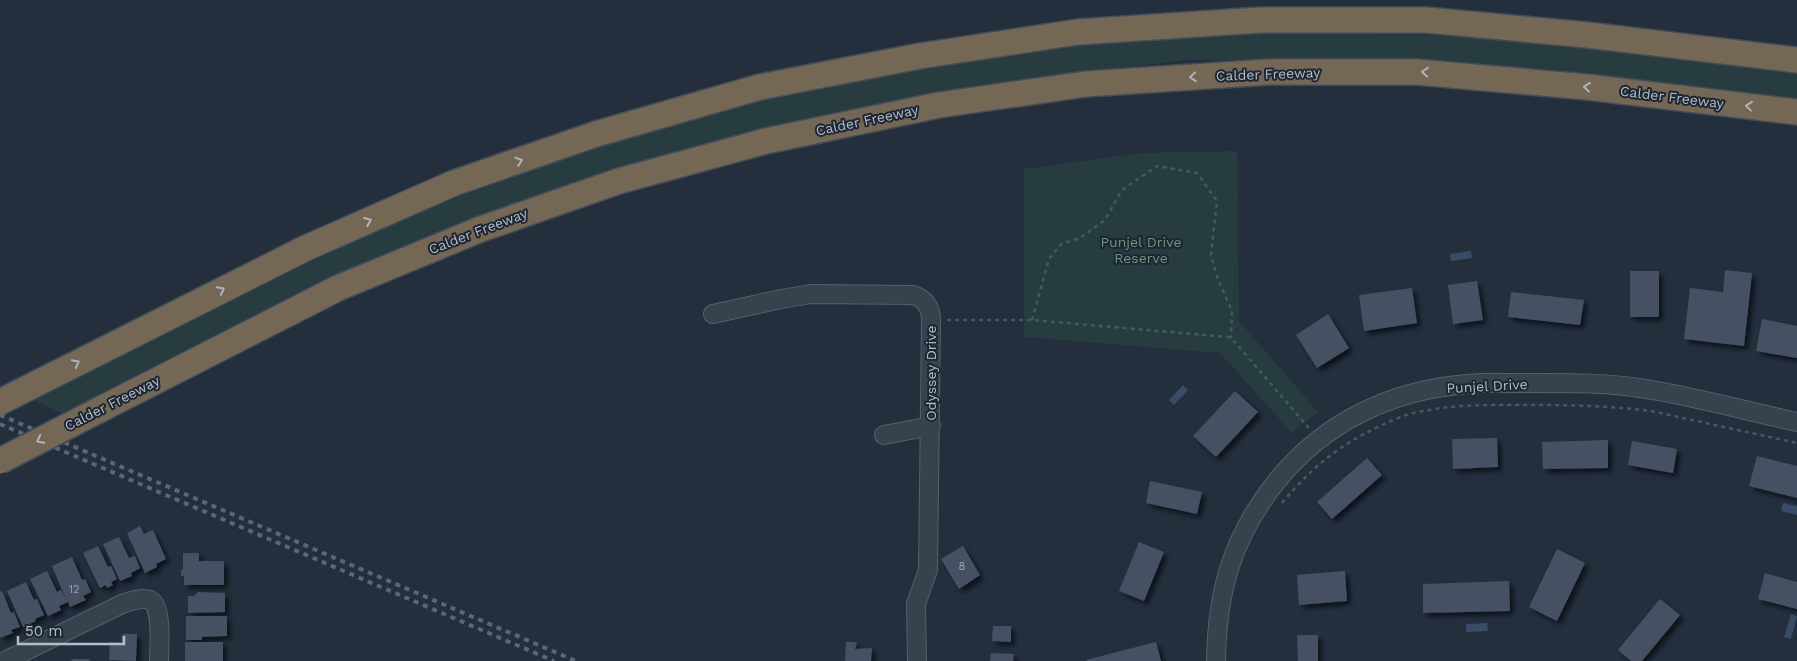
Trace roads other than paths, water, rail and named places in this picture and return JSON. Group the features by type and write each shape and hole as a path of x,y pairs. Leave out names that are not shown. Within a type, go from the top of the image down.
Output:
{"highway":[{"path":"0,402 306,248 454,183 596,134 760,87 920,56 1078,32 1261,20 1426,20 1588,34 1797,60"},
{"name":"Calder Freeway","path":"0,461 338,288 481,229 619,181 766,141 939,105 1086,84 1269,72 1418,72 1587,87 1797,112"}],"street":[{"name":"Odyssey Drive","path":"713,314 811,294 913,295 927,304 930,309 931,426 928,570 916,604 917,661"},
{"name":"Punjel Drive","path":"1216,661 1216,637 1220,600 1229,567 1238,542 1266,495 1285,471 1318,439 1352,417 1395,398 1426,390 1469,383 1573,383 1624,386 1673,394 1797,422"},
{"path":"884,435 931,426"},
{"path":"10,660 122,604 139,599 150,600 156,606 159,618 159,661"}],"water":[{"path":"1471,251 1472,258 1451,261 1450,254"},
{"path":"1183,385 1188,390 1174,405 1169,400"},
{"path":"1783,503 1797,506 1797,515 1781,511"},
{"path":"1791,614 1797,616 1791,639 1784,637"},
{"path":"1487,623 1488,631 1466,632 1466,624"}],"railway":[{"path":"0,415 576,661"},
{"path":"0,424 554,661"}],"park label":[{"name":"Punjel Drive Reserve","path":"1141,250"}]}
